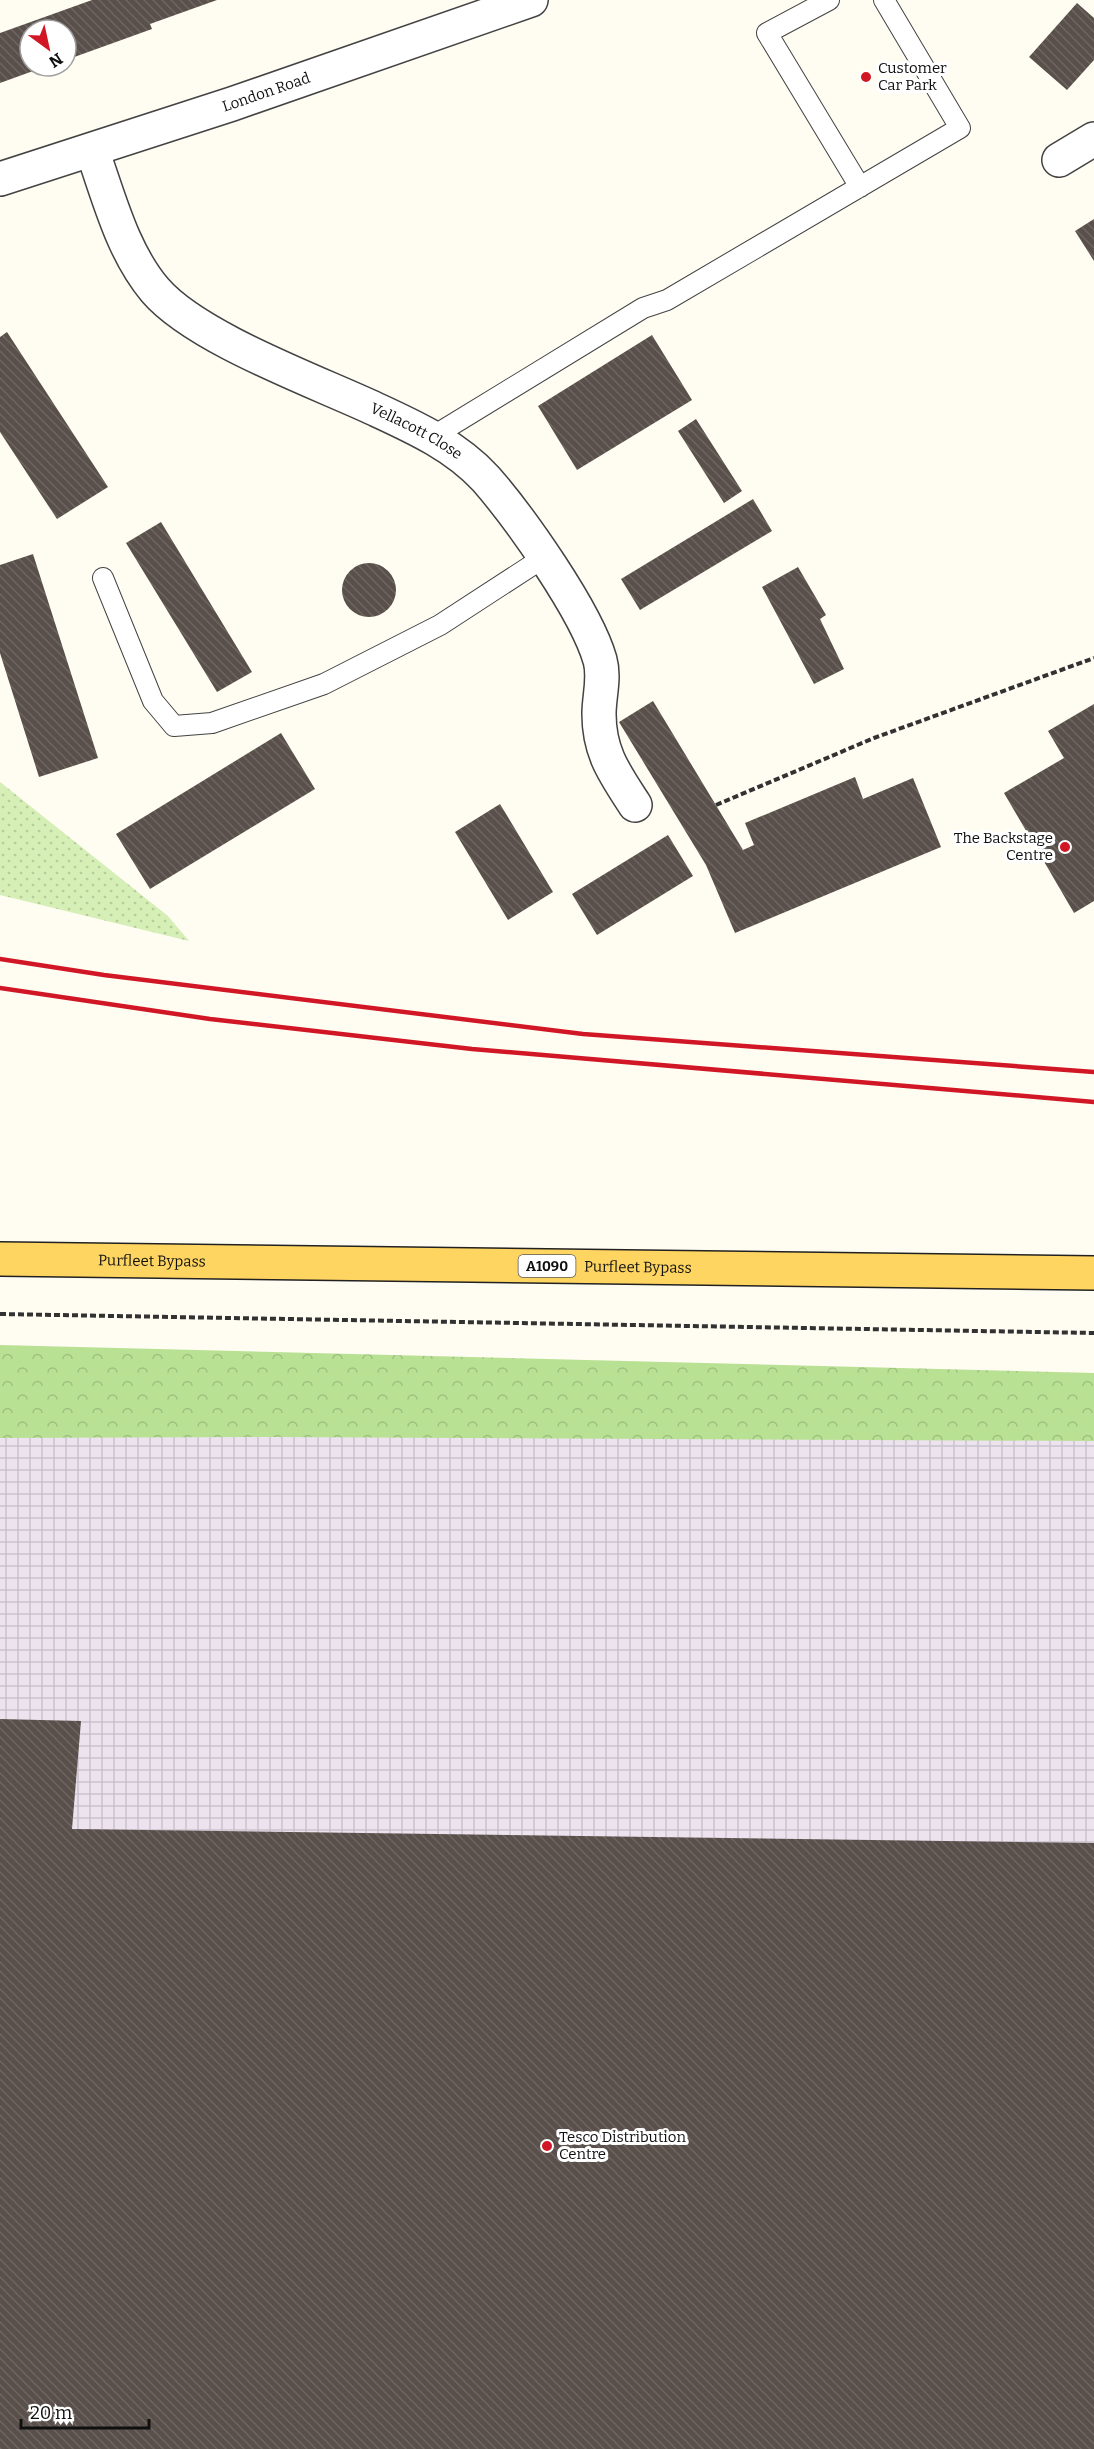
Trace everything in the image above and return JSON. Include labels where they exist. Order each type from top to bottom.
[{"type":"main road","name":"Purfleet Bypass","points":[[0,1259],[1094,1273]]},
{"type":"street","name":"London Road","points":[[0,179],[288,85],[531,0]]},
{"type":"street","points":[[1059,160],[1094,139]]},
{"type":"street","name":"Vellacott Close","points":[[92,150],[123,237],[136,263],[155,290],[179,312],[242,347],[432,438],[467,460],[486,479],[543,558],[580,618],[600,660],[600,727],[604,756],[635,805]]},
{"type":"lane","points":[[829,0],[767,33],[860,187]]},
{"type":"lane","points":[[432,438],[643,308],[668,300],[960,128],[884,0]]},
{"type":"lane","points":[[103,578],[153,701],[174,726],[212,723],[324,684],[440,625],[543,558]]},
{"type":"path","points":[[716,805],[874,738],[1094,658]]},
{"type":"path","points":[[0,1314],[1094,1333]]},
{"type":"shaded area","points":[[0,1399],[1094,1416],[1094,2449],[0,2449]]},
{"type":"green space","points":[[0,782],[168,916],[189,941],[0,895]]},
{"type":"green space","points":[[0,1345],[1094,1373],[1094,1441],[0,1438]]},
{"type":"building","points":[[92,0],[217,0],[150,24],[152,29],[78,56],[78,18],[42,18]]},
{"type":"building","points":[[1077,3],[1094,18],[1094,60],[1067,90],[1029,57]]},
{"type":"building","points":[[18,27],[18,76],[0,83],[0,33]]},
{"type":"building","points":[[1094,219],[1094,261],[1075,231]]},
{"type":"building","points":[[7,332],[108,487],[57,519],[0,432],[0,337]]},
{"type":"building","points":[[652,335],[692,400],[577,470],[538,406]]},
{"type":"building","points":[[696,419],[742,491],[724,503],[678,431]]},
{"type":"building","points":[[753,499],[772,531],[640,610],[621,579]]},
{"type":"building","points":[[161,522],[252,672],[217,692],[126,543]]},
{"type":"building","points":[[33,554],[98,758],[39,777],[0,653],[0,565]]},
{"type":"building","points":[[369,563],[379,565],[388,571],[394,580],[396,590],[394,600],[388,609],[379,615],[369,617],[359,615],[350,609],[344,600],[342,590],[344,580],[350,571],[359,565]]},
{"type":"building","points":[[798,567],[826,615],[820,619],[844,669],[814,684],[762,587]]},
{"type":"building","points":[[653,701],[743,850],[754,845],[745,823],[855,777],[863,799],[913,778],[941,847],[735,933],[706,865],[619,722]]},
{"type":"building","name":"The Backstage Centre","points":[[1094,704],[1094,901],[1074,913],[1004,793],[1064,758],[1048,731]]},
{"type":"building","points":[[281,733],[315,789],[150,889],[116,834]]},
{"type":"building","points":[[500,804],[553,892],[508,920],[455,832]]},
{"type":"building","points":[[668,835],[693,876],[597,935],[572,894]]},
{"type":"building","name":"Tesco Distribution Centre","points":[[0,1719],[81,1721],[72,1829],[1094,1843],[1094,2449],[0,2449]]},
{"type":"railway","points":[[0,959],[104,975],[583,1034],[1094,1072]]},
{"type":"railway","points":[[0,988],[210,1019],[472,1049],[1094,1102]]},
{"type":"place","name":"Customer Car Park","points":[[866,77]]},
{"type":"place","name":"The Backstage Centre","points":[[1065,847]]},
{"type":"place","name":"Tesco Distribution Centre","points":[[547,2146]]}]
